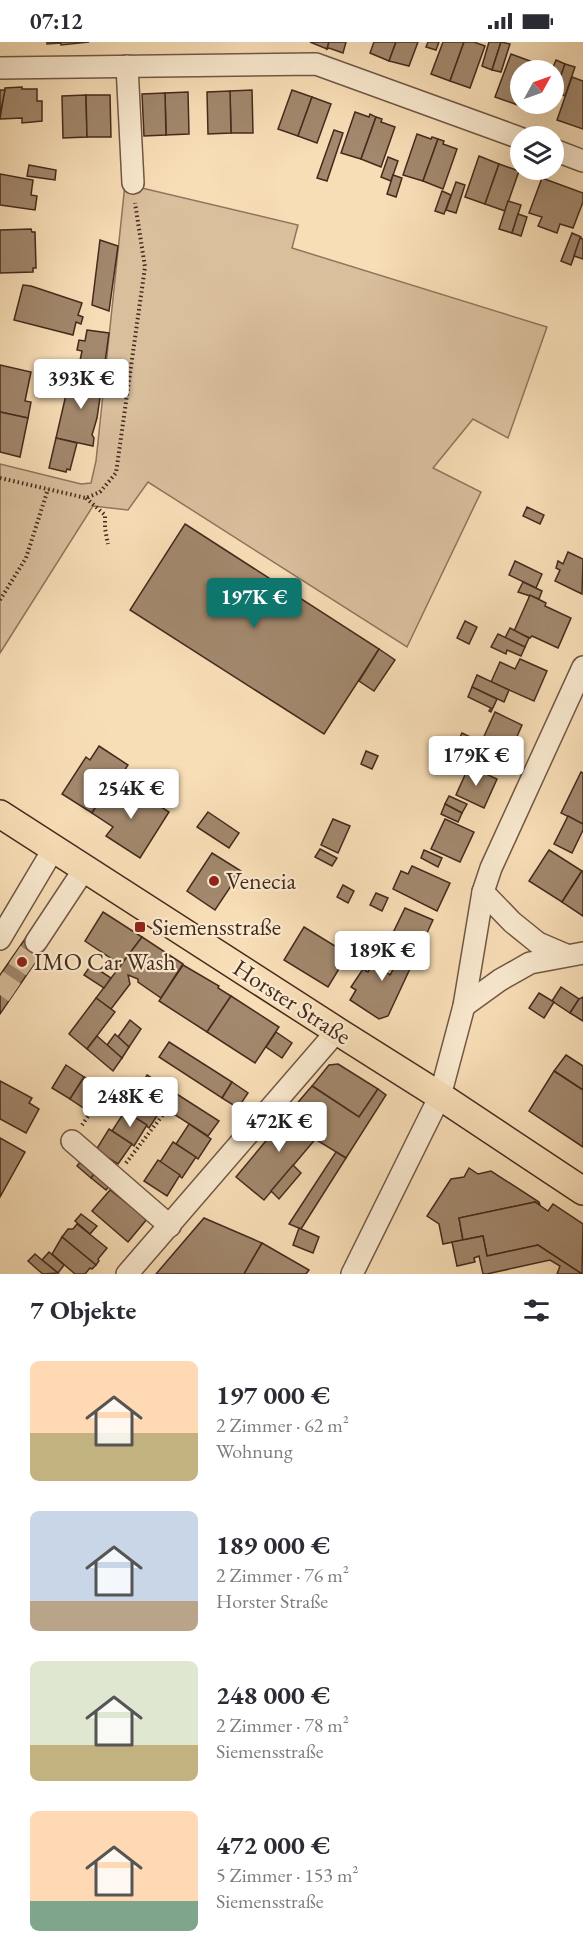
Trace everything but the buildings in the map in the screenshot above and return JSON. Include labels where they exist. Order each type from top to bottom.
[{"type":"main road","name":"Horster Straße","points":[[0,814],[440,1096],[583,1191]]},
{"type":"street","points":[[0,68],[316,64],[510,134]]},
{"type":"street","points":[[126,66],[133,183]]},
{"type":"street","points":[[564,154],[583,161]]},
{"type":"street","points":[[352,1274],[440,1096],[464,1006],[483,892],[491,868],[583,667]]},
{"type":"street","points":[[0,939],[54,848]]},
{"type":"street","points":[[36,942],[85,868]]},
{"type":"street","points":[[483,892],[512,922],[538,943],[574,954]]},
{"type":"street","points":[[464,1006],[500,980],[530,963],[574,954]]},
{"type":"street","points":[[128,1274],[337,1031]]},
{"type":"street","points":[[72,1141],[170,1226]]},
{"type":"path","points":[[86,498],[100,492],[116,473],[145,267],[133,183]]},
{"type":"path","points":[[0,478],[86,498],[105,515],[108,544]]},
{"type":"path","points":[[0,600],[26,558],[48,489]]},
{"type":"path","points":[[72,1141],[112,1081]]},
{"type":"path","points":[[114,1177],[165,1112]]},
{"type":"shaded area","points":[[125,184],[298,225],[292,248],[547,327],[508,438],[473,419],[433,468],[481,492],[407,647],[148,482],[128,510],[93,506],[0,653],[0,464],[81,484],[91,483],[96,461]]},
{"type":"tunnel","points":[[0,995],[36,942]]},
{"type":"place","name":"Venecia","points":[[214,881]]},
{"type":"place","name":"Siemensstraße","points":[[140,927]]},
{"type":"place","name":"IMO Car Wash","points":[[22,962]]}]
